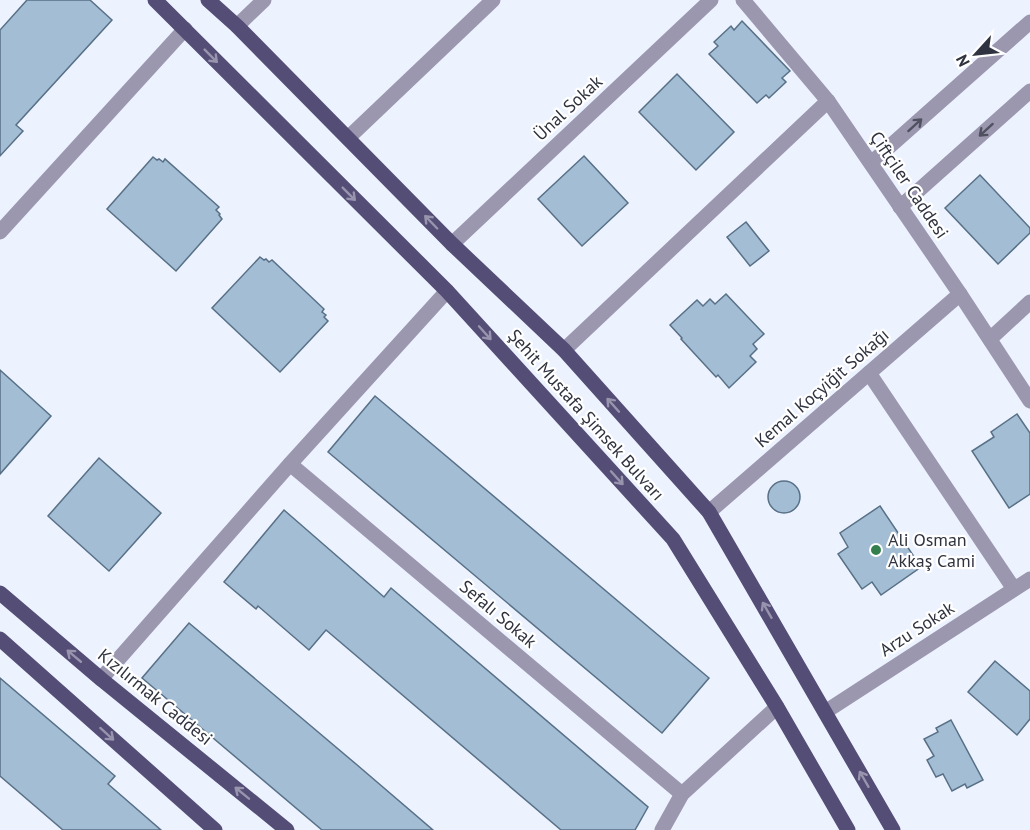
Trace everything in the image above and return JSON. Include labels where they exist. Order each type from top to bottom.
[{"type":"main road","name":"Şehit Mustafa Şimsek Bulvarı","points":[[155,0],[447,291],[672,539],[777,707],[848,830]]},
{"type":"main road","name":"Şehit Mustafa Şimsek Bulvarı","points":[[208,0],[237,26],[452,244],[564,350],[709,512],[893,830]]},
{"type":"main road","name":"Kızılırmak Caddesi","points":[[0,593],[101,679],[287,830]]},
{"type":"main road","points":[[0,639],[215,830]]},
{"type":"street","points":[[237,26],[264,0]]},
{"type":"street","points":[[348,138],[493,0]]},
{"type":"street","name":"Ünal Sokak","points":[[452,244],[711,0]]},
{"type":"street","name":"Çiftçiler Caddesi","points":[[742,0],[828,100],[1030,401]]},
{"type":"street","points":[[871,164],[1030,22]]},
{"type":"street","points":[[0,232],[185,29]]},
{"type":"street","points":[[900,207],[1030,91]]},
{"type":"street","points":[[564,350],[828,100]]},
{"type":"street","points":[[101,679],[290,464],[447,291]]},
{"type":"street","name":"Kemal Koçyiğit Sokağı","points":[[709,512],[960,294]]},
{"type":"street","points":[[990,339],[1030,302]]},
{"type":"street","points":[[869,373],[1014,589]]},
{"type":"street","name":"Sefalı Sokak","points":[[290,464],[682,794]]},
{"type":"street","name":"Arzu Sokak","points":[[825,711],[1030,579]]},
{"type":"street","points":[[662,830],[682,794],[777,707]]},
{"type":"building","points":[[27,0],[90,0],[112,20],[16,125],[23,131],[0,156],[0,30]]},
{"type":"building","points":[[742,21],[790,71],[782,78],[786,82],[769,98],[766,95],[757,103],[709,54],[718,46],[714,42],[731,26],[734,30]]},
{"type":"building","points":[[677,74],[734,132],[696,170],[639,112]]},
{"type":"building","points":[[584,156],[628,203],[582,246],[538,199]]},
{"type":"building","points":[[153,157],[163,162],[165,159],[219,207],[216,210],[222,219],[176,271],[107,209]]},
{"type":"building","points":[[980,175],[1030,228],[1030,233],[998,264],[945,208]]},
{"type":"building","points":[[746,222],[769,251],[750,266],[727,237]]},
{"type":"building","points":[[260,257],[269,262],[272,260],[324,309],[322,312],[328,321],[280,372],[212,308]]},
{"type":"building","points":[[726,294],[764,334],[753,344],[757,349],[750,356],[756,362],[729,388],[718,375],[716,377],[670,325],[697,300],[703,306],[710,299],[715,304]]},
{"type":"building","points":[[0,370],[51,416],[0,474]]},
{"type":"building","points":[[375,396],[709,678],[662,733],[328,452]]},
{"type":"building","points":[[1017,414],[1030,433],[1030,494],[1009,508],[972,451],[994,437],[991,432]]},
{"type":"building","points":[[99,458],[161,513],[109,571],[48,516]]},
{"type":"building","points":[[784,481],[795,486],[800,497],[795,508],[784,513],[773,508],[768,497],[773,486]]},
{"type":"building","name":"Ali Osman Akkaş Cami","points":[[880,506],[921,567],[881,595],[872,582],[862,589],[838,554],[848,547],[840,533]]},
{"type":"building","points":[[284,510],[384,597],[391,588],[648,807],[635,830],[561,830],[326,630],[309,650],[258,606],[256,609],[224,582]]},
{"type":"building","points":[[189,623],[433,830],[322,830],[142,678]]},
{"type":"building","points":[[995,661],[1030,691],[1030,719],[1017,735],[968,692]]},
{"type":"building","points":[[0,678],[115,776],[108,784],[161,830],[63,830],[0,776]]},
{"type":"building","points":[[951,720],[983,780],[967,788],[965,784],[952,791],[943,774],[936,777],[927,760],[934,756],[924,739],[938,732],[936,728]]},
{"type":"place","name":"Ali Osman Akkaş Cami","points":[[876,550]]}]
